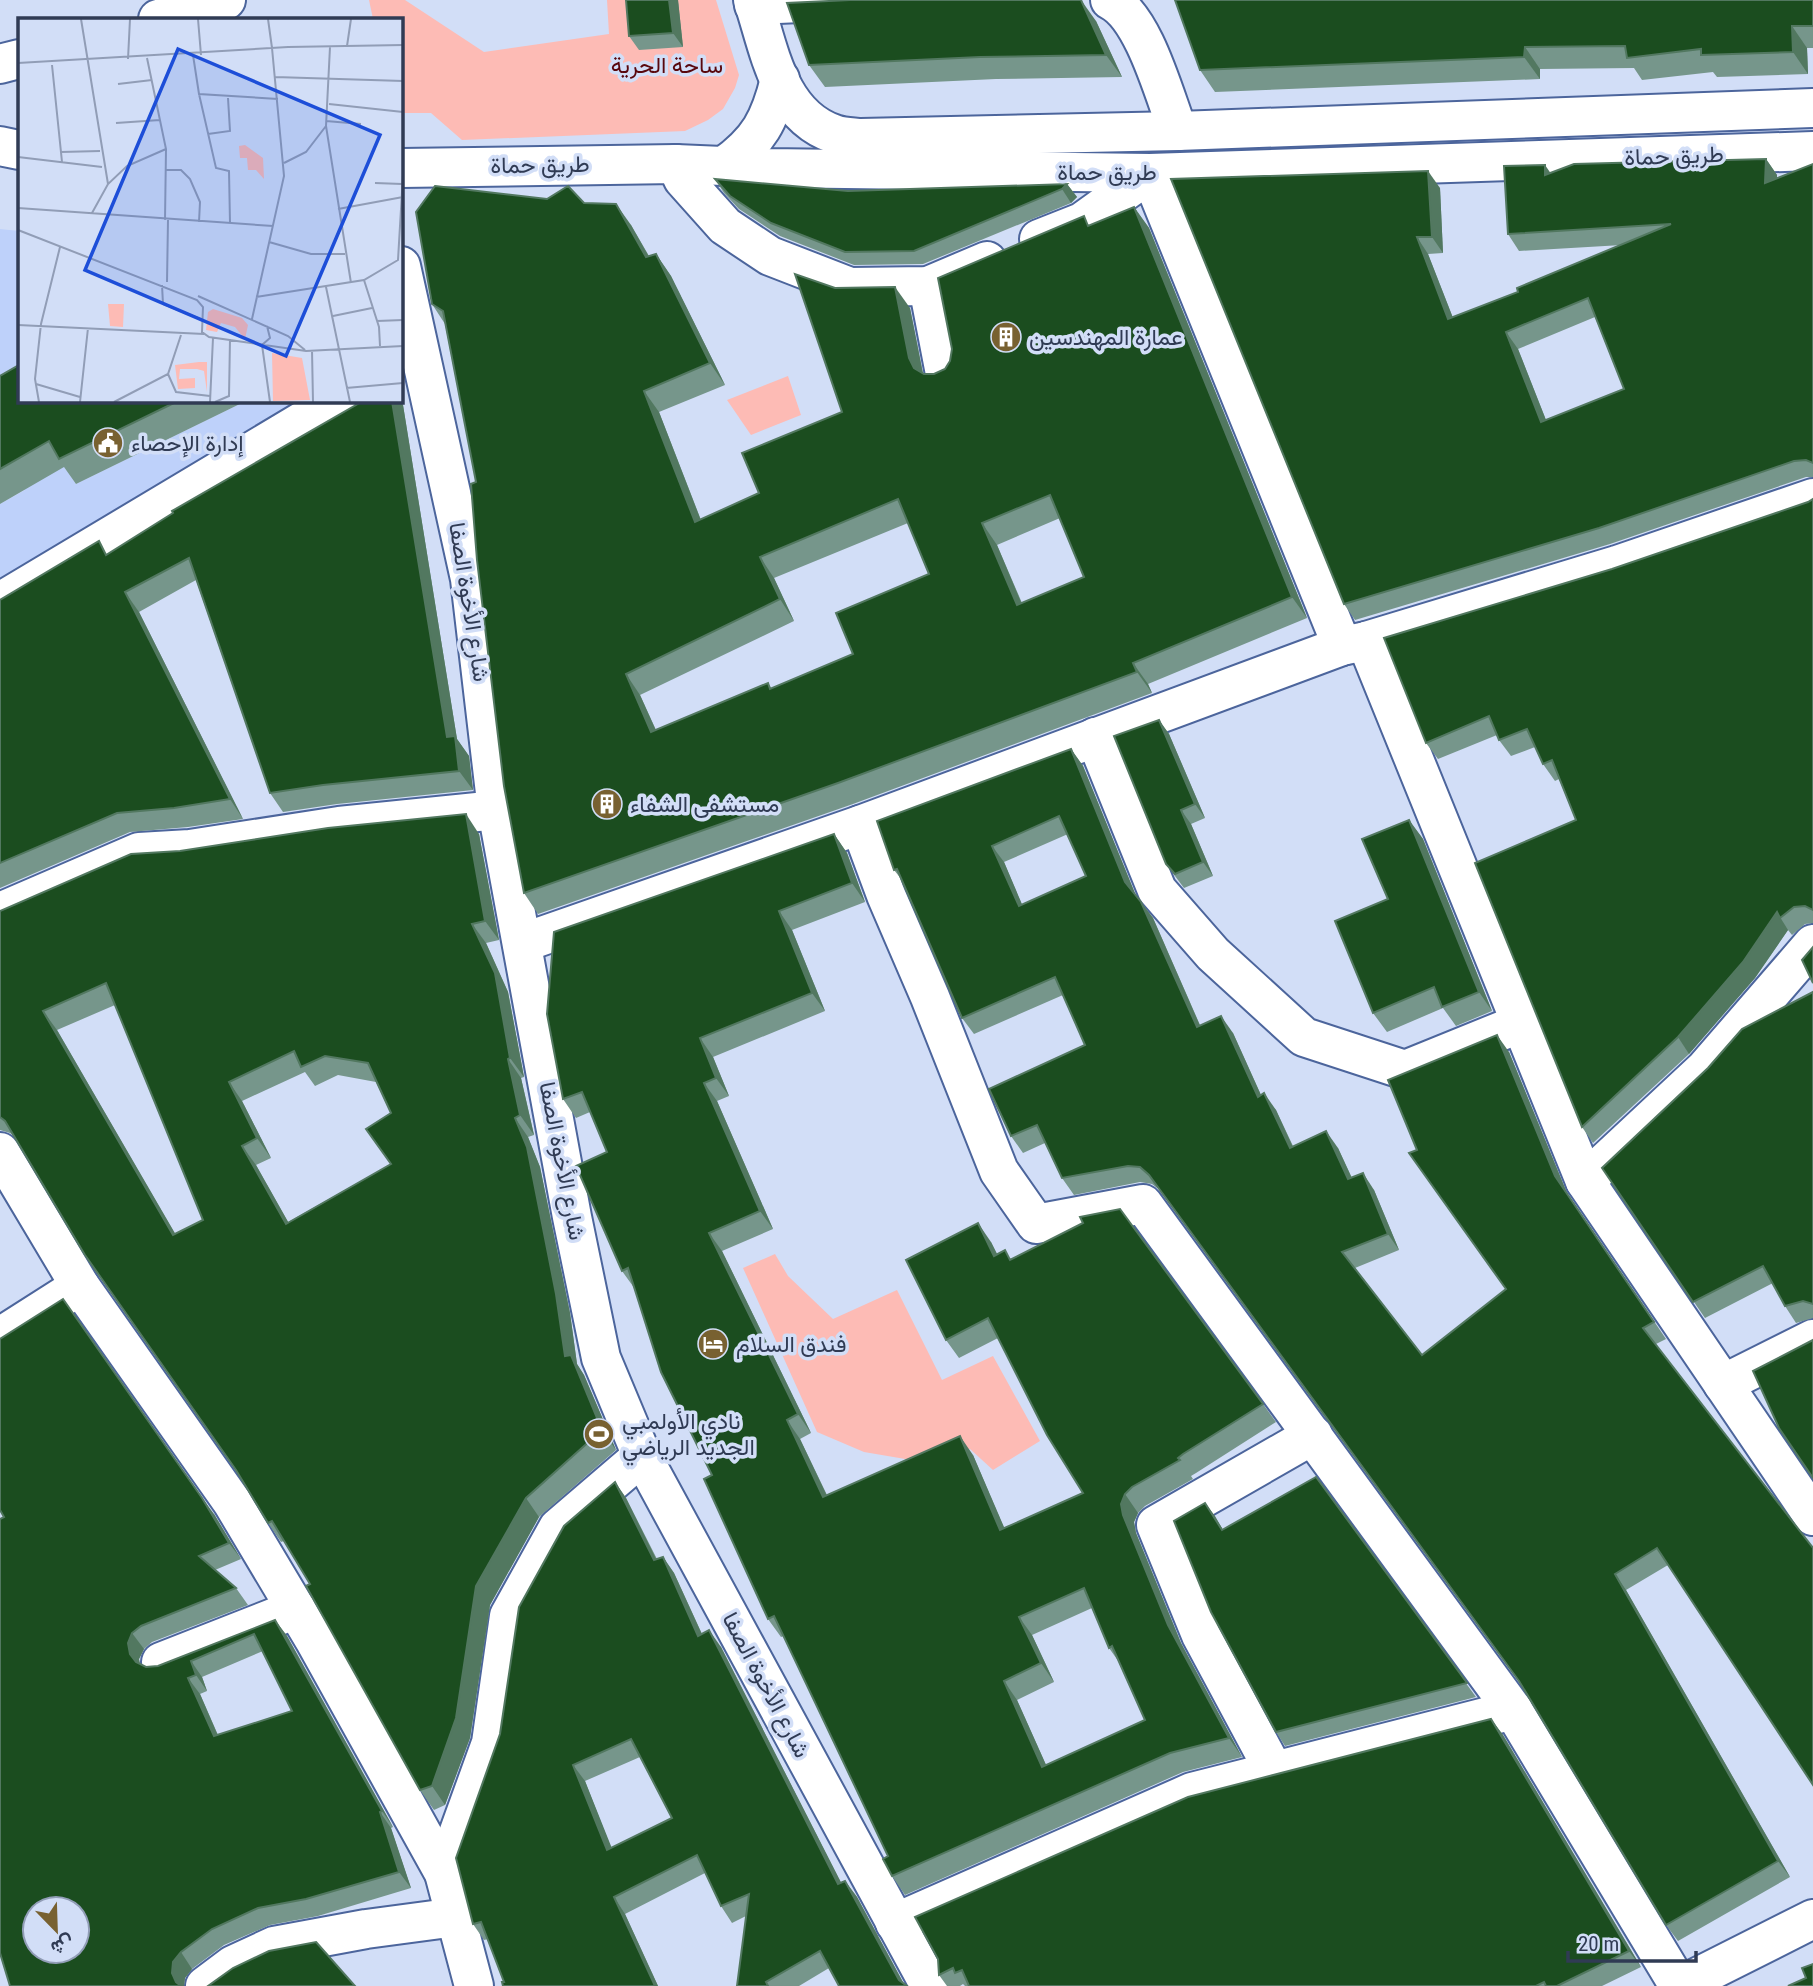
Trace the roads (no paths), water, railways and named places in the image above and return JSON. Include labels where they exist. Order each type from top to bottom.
[{"type":"street","points":[[161,18],[224,0]]},
{"type":"street","points":[[208,18],[224,0]]},
{"type":"street","points":[[754,2],[868,0]]},
{"type":"street","points":[[1110,0],[1121,5],[1140,33],[1178,131]]},
{"type":"street","name":"طريق حماة","points":[[754,2],[791,103],[810,122],[834,134],[860,138],[1178,131],[1813,108]]},
{"type":"street","points":[[0,64],[18,59]]},
{"type":"street","points":[[724,166],[746,150],[763,129],[774,105],[780,79]]},
{"type":"street","points":[[0,146],[18,150]]},
{"type":"street","name":"طريق حماة","points":[[402,168],[676,164],[1150,173],[1813,151]]},
{"type":"street","points":[[676,164],[683,179],[725,226],[771,256],[850,287],[928,286],[1082,222],[1150,173],[1521,1023],[1586,1181],[1813,1516]]},
{"type":"street","name":"شارع الأخوة الصفا","points":[[402,276],[410,357],[470,579],[497,810],[572,1217],[601,1358],[642,1456],[930,1986]]},
{"type":"street","points":[[928,286],[944,373]]},
{"type":"street","points":[[0,602],[334,402]]},
{"type":"street","points":[[522,943],[860,825],[1354,643],[1617,565],[1813,498]]},
{"type":"street","points":[[1095,737],[1157,890],[1213,954],[1304,1037],[1405,1070],[1521,1023]]},
{"type":"street","points":[[0,912],[139,852],[190,849],[339,826],[497,810]]},
{"type":"street","points":[[860,825],[999,1171],[1036,1224],[1143,1204],[1513,1710],[1680,1986],[1813,1919]]},
{"type":"street","points":[[1586,1181],[1705,1069],[1813,944]]},
{"type":"street","points":[[0,1152],[80,1286],[232,1502],[296,1609],[444,1873],[474,1986]]},
{"type":"street","points":[[0,1337],[80,1286]]},
{"type":"street","points":[[1723,1384],[1813,1339]]},
{"type":"street","points":[[1274,1771],[1201,1635],[1156,1525],[1313,1435]]},
{"type":"street","points":[[444,1873],[491,1743],[509,1616],[558,1528],[642,1456]]},
{"type":"street","points":[[161,1662],[296,1609]]},
{"type":"street","points":[[895,1923],[1192,1792],[1513,1710]]},
{"type":"street","points":[[205,1986],[233,1965],[274,1946],[366,1929],[456,1917]]},
{"type":"place","name":"عمارة المهندسين","points":[[1006,337]]},
{"type":"place","name":"إدارة الإحصاء","points":[[108,443]]},
{"type":"place","name":"مستشفى الشفاء","points":[[607,804]]},
{"type":"place","name":"فندق السلام","points":[[713,1344]]},
{"type":"place","name":"نادي الأولمبي الجديد الرياضي","points":[[599,1434]]},
{"type":"park label","name":"ساحة الحرية","points":[[667,65]]}]
